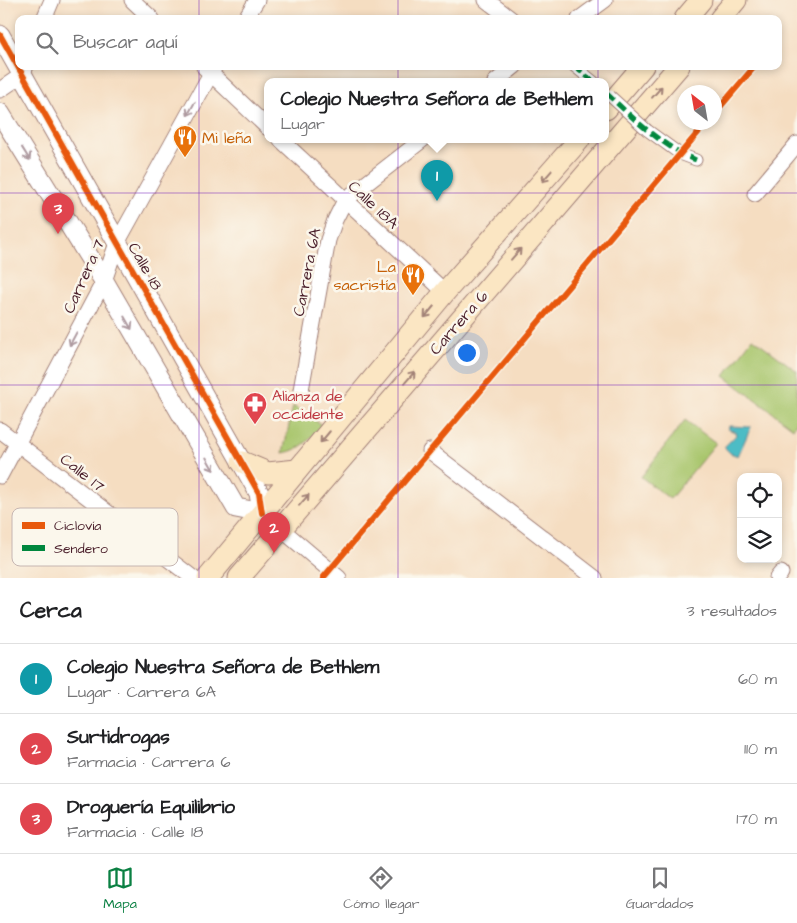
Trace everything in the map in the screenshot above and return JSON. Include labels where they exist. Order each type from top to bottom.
[{"type":"main road","points":[[688,15],[701,0]]},
{"type":"main road","points":[[723,15],[736,0]]},
{"type":"main road","points":[[609,97],[639,70]]},
{"type":"main road","name":"Carrera 6","points":[[239,578],[676,70]]},
{"type":"main road","name":"Carrera 6","points":[[208,578],[445,292],[576,143]]},
{"type":"main road","points":[[242,462],[268,473],[297,470]]},
{"type":"street","points":[[46,15],[52,0]]},
{"type":"street","points":[[132,0],[148,15]]},
{"type":"street","points":[[248,15],[257,0]]},
{"type":"street","points":[[486,0],[506,15]]},
{"type":"street","points":[[584,15],[605,0]]},
{"type":"street","name":"Calle 18","points":[[0,35],[15,58]]},
{"type":"street","name":"Carrera 7","points":[[0,476],[104,281],[117,243],[208,70]]},
{"type":"street","points":[[210,70],[264,124]]},
{"type":"street","points":[[500,78],[510,70]]},
{"type":"street","points":[[579,70],[589,78]]},
{"type":"street","points":[[0,90],[24,71]]},
{"type":"street","name":"Calle 18","points":[[24,71],[117,243],[259,493],[262,513]]},
{"type":"street","points":[[609,101],[680,154],[696,160]]},
{"type":"street","points":[[1,121],[104,281],[236,508],[262,513],[339,578]]},
{"type":"street","name":"Calle 18A","points":[[283,143],[445,292]]},
{"type":"street","name":"Carrera 6A","points":[[301,390],[328,240],[334,220],[345,200],[418,143]]},
{"type":"street","points":[[755,194],[797,144]]},
{"type":"street","name":"Calle 17","points":[[0,430],[102,508]]},
{"type":"street","points":[[430,451],[595,578]]},
{"type":"street","name":"Calle 17","points":[[177,566],[193,578]]},
{"type":"green space","points":[[753,338],[797,371],[797,422],[793,428],[724,376]]},
{"type":"green space","points":[[293,406],[322,425],[301,447],[283,453]]},
{"type":"green space","points":[[685,420],[716,443],[670,499],[641,477]]},
{"type":"water","points":[[729,426],[751,427],[738,456],[730,453],[724,447],[736,435],[735,432],[728,429]]},
{"type":"marked path","points":[[579,70],[589,78]]},
{"type":"marked path","points":[[609,96],[659,139],[696,160]]},
{"type":"cycle path","points":[[0,35],[15,62]]},
{"type":"cycle path","points":[[20,70],[259,493],[262,513]]},
{"type":"cycle path","points":[[722,105],[752,70]]},
{"type":"cycle path","points":[[323,578],[700,130]]},
{"type":"place","name":"Mi leña","points":[[185,158]]},
{"type":"place","name":"Colegio Nuestra Señora de Bethlem","points":[[437,201]]},
{"type":"place","name":"Droguería Equilibrio","points":[[58,234]]},
{"type":"place","name":"La sacristía","points":[[413,296]]},
{"type":"place","name":"Alianza de occidente","points":[[255,425]]},
{"type":"place","name":"Surtidrogas","points":[[274,553]]}]
